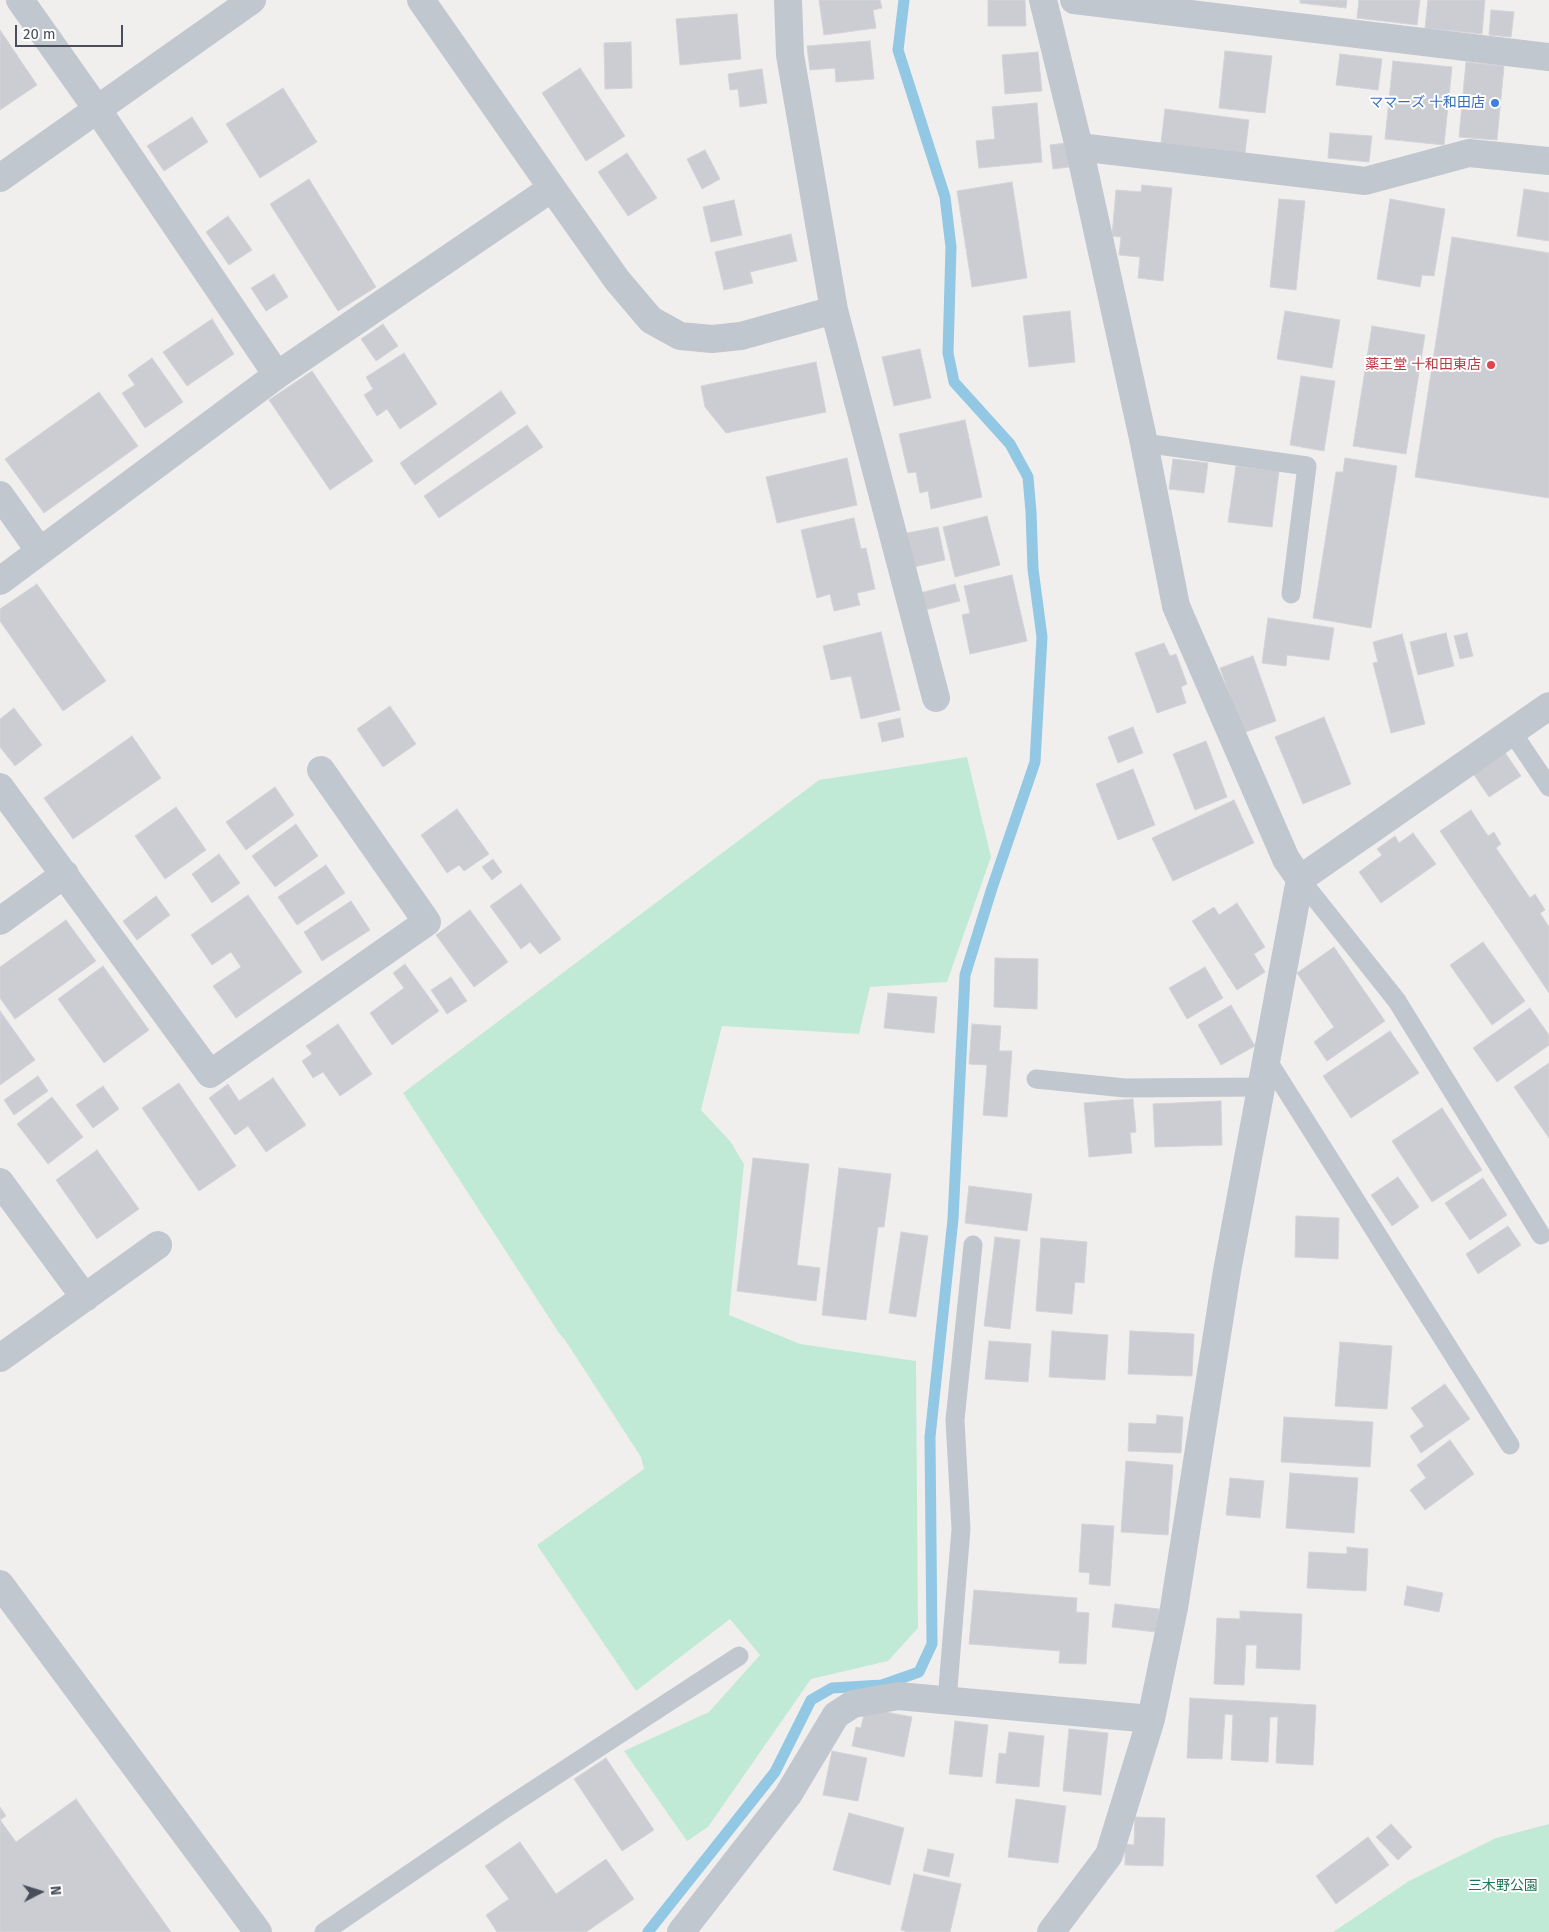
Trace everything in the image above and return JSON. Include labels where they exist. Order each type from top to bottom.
[{"type":"street","points":[[20,0],[97,109],[277,375]]},
{"type":"street","points":[[0,178],[252,0]]},
{"type":"street","points":[[422,0],[617,280],[651,320],[680,336],[712,339],[741,336],[834,310]]},
{"type":"street","points":[[788,0],[790,55],[834,310],[936,698]]},
{"type":"street","points":[[1043,0],[1079,147],[1144,443],[1176,606],[1286,859],[1300,879]]},
{"type":"street","points":[[1074,0],[1549,57]]},
{"type":"street","points":[[1079,147],[1365,182],[1469,153],[1549,161]]},
{"type":"street","points":[[0,581],[39,550],[277,375],[552,188]]},
{"type":"street","points":[[0,495],[39,550]]},
{"type":"street","points":[[1051,1932],[1109,1855],[1151,1719],[1174,1608],[1227,1271],[1300,879],[1549,706]]},
{"type":"street","points":[[0,787],[210,1074],[427,922],[321,770]]},
{"type":"street","points":[[0,921],[65,874]]},
{"type":"street","points":[[0,1182],[85,1298]]},
{"type":"street","points":[[0,1358],[158,1245]]},
{"type":"street","points":[[0,1584],[258,1932]]},
{"type":"street","points":[[681,1932],[788,1795],[836,1715],[854,1704],[898,1696],[1151,1719]]},
{"type":"lane","points":[[1144,443],[1307,466],[1291,594]]},
{"type":"lane","points":[[1512,732],[1549,787]]},
{"type":"lane","points":[[1300,879],[1397,1001],[1541,1235]]},
{"type":"lane","points":[[1266,1058],[1510,1445]]},
{"type":"lane","points":[[1036,1079],[1125,1088],[1261,1087]]},
{"type":"lane","points":[[948,1700],[960,1529],[955,1420],[973,1245]]},
{"type":"lane","points":[[324,1932],[502,1810],[739,1656]]},
{"type":"green space","points":[[967,757],[991,857],[947,982],[870,987],[859,1034],[722,1026],[701,1110],[730,1141],[744,1164],[729,1315],[800,1344],[916,1361],[918,1628],[888,1661],[811,1679],[708,1827],[687,1841],[624,1751],[709,1712],[760,1655],[730,1619],[636,1691],[537,1545],[644,1469],[641,1457],[403,1093],[819,780]]},
{"type":"green space","name":"三木野公園","points":[[1549,1824],[1549,1932],[1333,1932],[1409,1881],[1496,1838]]},
{"type":"building","points":[[819,0],[880,0],[882,8],[873,10],[876,28],[824,35]]},
{"type":"building","points":[[988,0],[1025,0],[1026,26],[988,26]]},
{"type":"building","points":[[1300,0],[1347,0],[1346,8],[1300,3]]},
{"type":"building","points":[[1359,0],[1420,0],[1417,25],[1357,18]]},
{"type":"building","points":[[1428,0],[1485,0],[1482,34],[1425,28]]},
{"type":"building","points":[[1491,10],[1514,12],[1511,37],[1489,35]]},
{"type":"building","points":[[737,14],[741,59],[680,65],[676,19]]},
{"type":"building","points":[[0,30],[37,85],[0,110]]},
{"type":"building","points":[[870,41],[874,79],[836,82],[835,68],[810,70],[807,46]]},
{"type":"building","points":[[631,42],[632,88],[605,89],[604,43]]},
{"type":"building","points":[[1225,51],[1272,56],[1265,113],[1219,108]]},
{"type":"building","points":[[1038,52],[1042,91],[1005,94],[1002,55]]},
{"type":"building","points":[[1340,54],[1382,59],[1378,90],[1336,85]]},
{"type":"building","points":[[1393,61],[1452,67],[1444,145],[1385,139]]},
{"type":"building","points":[[1466,62],[1504,66],[1497,140],[1459,137]]},
{"type":"building","points":[[580,68],[625,136],[586,161],[542,93]]},
{"type":"building","points":[[762,69],[767,103],[740,107],[738,89],[730,90],[728,74]]},
{"type":"building","points":[[283,88],[317,142],[260,178],[226,124]]},
{"type":"building","points":[[1037,103],[1042,162],[979,168],[976,141],[995,139],[992,107]]},
{"type":"building","points":[[1165,109],[1249,120],[1245,153],[1161,143]]},
{"type":"building","points":[[192,117],[208,142],[164,171],[147,146]]},
{"type":"building","points":[[1330,133],[1372,136],[1369,162],[1328,158]]},
{"type":"building","points":[[1066,143],[1069,167],[1053,169],[1050,145]]},
{"type":"building","points":[[705,150],[720,179],[702,189],[687,159]]},
{"type":"building","points":[[627,153],[657,198],[628,216],[598,172]]},
{"type":"building","points":[[309,179],[376,287],[338,311],[270,204]]},
{"type":"building","points":[[1012,182],[1027,278],[972,287],[957,191]]},
{"type":"building","points":[[1142,185],[1172,188],[1163,281],[1138,278],[1140,257],[1119,255],[1121,237],[1112,236],[1116,190],[1141,192]]},
{"type":"building","points":[[1524,189],[1549,193],[1549,241],[1517,236]]},
{"type":"building","points":[[1279,199],[1305,201],[1296,290],[1270,287]]},
{"type":"building","points":[[1390,199],[1445,209],[1434,276],[1422,275],[1420,287],[1377,279]]},
{"type":"building","points":[[734,200],[742,235],[711,242],[703,207]]},
{"type":"building","points":[[228,216],[252,250],[229,265],[206,232]]},
{"type":"building","points":[[791,234],[797,261],[750,272],[753,283],[724,290],[715,252]]},
{"type":"building","name":"薬王堂 十和田東店","points":[[1452,237],[1549,253],[1549,498],[1415,477]]},
{"type":"building","points":[[274,274],[288,297],[266,311],[251,288]]},
{"type":"building","points":[[1070,311],[1075,362],[1029,367],[1023,316]]},
{"type":"building","points":[[1285,311],[1340,320],[1332,368],[1277,359]]},
{"type":"building","points":[[212,319],[234,354],[187,386],[163,352]]},
{"type":"building","points":[[383,324],[398,346],[376,361],[361,339]]},
{"type":"building","points":[[1372,326],[1425,335],[1406,454],[1353,446]]},
{"type":"building","points":[[920,349],[931,398],[894,406],[882,357]]},
{"type":"building","points":[[404,353],[437,404],[400,429],[387,409],[377,416],[364,395],[373,389],[366,377]]},
{"type":"building","points":[[152,358],[183,402],[145,428],[122,393],[135,385],[128,375]]},
{"type":"building","points":[[816,362],[826,412],[726,433],[705,407],[701,386]]},
{"type":"building","points":[[312,371],[373,461],[330,490],[269,400]]},
{"type":"building","points":[[1301,376],[1335,381],[1324,451],[1290,445]]},
{"type":"building","points":[[501,391],[516,413],[415,485],[400,463]]},
{"type":"building","points":[[99,392],[138,446],[44,513],[5,459]]},
{"type":"building","points":[[965,420],[982,497],[931,509],[928,491],[920,493],[916,472],[908,473],[899,434]]},
{"type":"building","points":[[527,425],[543,447],[439,518],[424,496]]},
{"type":"building","points":[[847,458],[857,505],[777,523],[766,477]]},
{"type":"building","points":[[1345,458],[1397,466],[1371,628],[1313,618],[1336,472],[1343,472]]},
{"type":"building","points":[[1173,459],[1208,463],[1204,493],[1169,489]]},
{"type":"building","points":[[1236,466],[1279,471],[1272,527],[1228,522]]},
{"type":"building","points":[[987,516],[1000,565],[955,577],[943,527]]},
{"type":"building","points":[[854,518],[861,549],[866,548],[875,589],[857,593],[860,605],[834,611],[830,594],[817,598],[801,530]]},
{"type":"building","points":[[938,527],[945,560],[914,567],[907,533]]},
{"type":"building","points":[[1012,575],[1027,641],[970,654],[962,615],[970,613],[964,586]]},
{"type":"building","points":[[37,584],[106,681],[63,711],[0,621],[0,609]]},
{"type":"building","points":[[955,584],[960,601],[925,610],[920,593]]},
{"type":"building","points":[[1268,618],[1334,628],[1329,660],[1287,655],[1286,666],[1262,663]]},
{"type":"building","points":[[881,632],[900,710],[861,719],[851,676],[831,680],[823,646]]},
{"type":"building","points":[[1446,633],[1454,666],[1418,675],[1410,642]]},
{"type":"building","points":[[1467,633],[1473,656],[1460,659],[1454,636]]},
{"type":"building","points":[[1402,634],[1425,724],[1391,733],[1373,663],[1378,662],[1373,642]]},
{"type":"building","points":[[1164,643],[1170,656],[1176,654],[1187,684],[1181,687],[1186,703],[1157,713],[1135,653]]},
{"type":"building","points":[[1253,656],[1276,721],[1243,733],[1220,668]]},
{"type":"building","points":[[390,706],[416,744],[383,767],[357,729]]},
{"type":"building","points":[[14,708],[42,745],[15,766],[0,747],[0,719]]},
{"type":"building","points":[[1324,717],[1351,784],[1303,804],[1275,737]]},
{"type":"building","points":[[900,718],[904,737],[882,742],[878,723]]},
{"type":"building","points":[[1133,727],[1143,753],[1118,763],[1108,737]]},
{"type":"building","points":[[132,736],[161,778],[73,839],[44,798]]},
{"type":"building","points":[[1206,741],[1227,797],[1195,810],[1173,754]]},
{"type":"building","points":[[1504,751],[1521,776],[1489,797],[1472,772]]},
{"type":"building","points":[[1133,769],[1155,825],[1118,840],[1096,784]]},
{"type":"building","points":[[275,787],[294,815],[246,850],[226,822]]},
{"type":"building","points":[[1234,800],[1254,843],[1173,881],[1152,838]]},
{"type":"building","points":[[176,807],[206,850],[165,879],[135,836]]},
{"type":"building","points":[[457,809],[489,854],[464,871],[459,865],[447,873],[421,835]]},
{"type":"building","points":[[1471,810],[1488,836],[1494,832],[1501,844],[1496,848],[1530,898],[1535,894],[1545,910],[1540,913],[1549,927],[1549,993],[1440,831]]},
{"type":"building","points":[[296,824],[318,856],[275,887],[252,856]]},
{"type":"building","points":[[1413,833],[1436,864],[1381,903],[1359,872],[1382,855],[1377,849],[1395,836],[1399,843]]},
{"type":"building","points":[[219,854],[240,883],[212,903],[192,874]]},
{"type":"building","points":[[493,859],[502,872],[492,880],[482,867]]},
{"type":"building","points":[[326,865],[345,893],[297,925],[278,897]]},
{"type":"building","points":[[521,884],[561,939],[540,954],[530,942],[521,949],[490,906]]},
{"type":"building","points":[[248,895],[302,972],[236,1018],[213,986],[241,967],[231,952],[212,965],[191,935]]},
{"type":"building","points":[[156,896],[170,915],[137,940],[123,921]]},
{"type":"building","points":[[351,901],[370,930],[322,961],[304,932]]},
{"type":"building","points":[[1237,903],[1265,947],[1254,954],[1265,972],[1237,990],[1192,921],[1214,907],[1219,915]]},
{"type":"building","points":[[470,910],[508,962],[474,987],[436,935]]},
{"type":"building","points":[[66,920],[96,961],[15,1019],[0,998],[0,967]]},
{"type":"building","points":[[1483,942],[1525,1001],[1492,1025],[1450,965]]},
{"type":"building","points":[[1334,947],[1385,1021],[1327,1061],[1314,1042],[1334,1027],[1297,973]]},
{"type":"building","points":[[995,958],[1038,959],[1037,1009],[994,1007]]},
{"type":"building","points":[[405,964],[439,1011],[392,1045],[370,1013],[404,988],[393,973]]},
{"type":"building","points":[[103,966],[149,1030],[104,1063],[58,999]]},
{"type":"building","points":[[1205,967],[1223,998],[1187,1019],[1169,988]]},
{"type":"building","points":[[451,977],[467,1001],[447,1014],[431,990]]},
{"type":"building","points":[[888,993],[937,997],[934,1033],[884,1028]]},
{"type":"building","points":[[1231,1005],[1255,1046],[1221,1065],[1198,1025]]},
{"type":"building","points":[[1530,1008],[1549,1035],[1549,1045],[1497,1082],[1473,1048]]},
{"type":"building","points":[[0,1011],[35,1060],[0,1085]]},
{"type":"building","points":[[338,1024],[372,1074],[340,1096],[323,1072],[313,1078],[302,1061],[312,1054],[306,1046]]},
{"type":"building","points":[[972,1024],[1001,1026],[999,1051],[1012,1051],[1007,1117],[983,1115],[987,1065],[969,1064]]},
{"type":"building","points":[[1390,1031],[1419,1073],[1351,1118],[1323,1076]]},
{"type":"building","points":[[1549,1063],[1549,1138],[1514,1087]]},
{"type":"building","points":[[38,1076],[48,1091],[14,1115],[4,1100]]},
{"type":"building","points":[[273,1078],[306,1125],[266,1152],[248,1126],[235,1135],[209,1098],[228,1084],[239,1101]]},
{"type":"building","points":[[179,1083],[236,1166],[199,1191],[142,1108]]},
{"type":"building","points":[[103,1086],[119,1109],[93,1128],[76,1105]]},
{"type":"building","points":[[52,1097],[83,1137],[48,1164],[17,1124]]},
{"type":"building","points":[[1133,1099],[1136,1132],[1130,1133],[1132,1153],[1089,1157],[1084,1103]]},
{"type":"building","points":[[1221,1101],[1222,1145],[1155,1147],[1153,1104]]},
{"type":"building","points":[[1442,1108],[1482,1170],[1432,1202],[1392,1141]]},
{"type":"building","points":[[97,1150],[139,1209],[97,1239],[56,1180]]},
{"type":"building","points":[[753,1158],[809,1164],[797,1265],[820,1268],[816,1301],[737,1291]]},
{"type":"building","points":[[839,1168],[891,1174],[884,1227],[878,1227],[866,1320],[822,1315]]},
{"type":"building","points":[[1398,1177],[1419,1207],[1392,1226],[1371,1195]]},
{"type":"building","points":[[1483,1178],[1507,1215],[1470,1240],[1445,1203]]},
{"type":"building","points":[[969,1186],[1032,1194],[1027,1231],[965,1223]]},
{"type":"building","points":[[1296,1216],[1339,1218],[1338,1259],[1295,1257]]},
{"type":"building","points":[[1508,1226],[1521,1245],[1478,1274],[1466,1254]]},
{"type":"building","points":[[901,1232],[928,1236],[916,1317],[889,1313]]},
{"type":"building","points":[[995,1237],[1020,1240],[1010,1329],[984,1326]]},
{"type":"building","points":[[1041,1238],[1087,1242],[1084,1283],[1075,1282],[1072,1314],[1036,1311]]},
{"type":"building","points":[[1052,1331],[1108,1335],[1105,1380],[1049,1377]]},
{"type":"building","points":[[1130,1331],[1194,1334],[1192,1376],[1128,1374]]},
{"type":"building","points":[[989,1341],[1031,1344],[1028,1382],[985,1379]]},
{"type":"building","points":[[1340,1342],[1392,1346],[1387,1409],[1335,1406]]},
{"type":"building","points":[[1445,1384],[1470,1419],[1421,1453],[1410,1436],[1424,1426],[1411,1408]]},
{"type":"building","points":[[1157,1415],[1183,1417],[1181,1453],[1128,1451],[1129,1423],[1156,1424]]},
{"type":"building","points":[[1284,1417],[1373,1422],[1370,1467],[1281,1462]]},
{"type":"building","points":[[1450,1440],[1474,1474],[1425,1510],[1410,1490],[1426,1478],[1417,1465]]},
{"type":"building","points":[[1126,1461],[1173,1465],[1168,1535],[1121,1532]]},
{"type":"building","points":[[1290,1473],[1358,1478],[1354,1533],[1286,1528]]},
{"type":"building","points":[[1230,1478],[1264,1481],[1260,1518],[1226,1515]]},
{"type":"building","points":[[1082,1524],[1114,1526],[1110,1586],[1089,1584],[1090,1573],[1079,1572]]},
{"type":"building","points":[[1347,1547],[1368,1549],[1366,1591],[1307,1588],[1309,1552],[1347,1554]]},
{"type":"building","points":[[1407,1586],[1443,1593],[1439,1612],[1404,1605]]},
{"type":"building","points":[[974,1590],[1077,1598],[1076,1612],[1089,1613],[1086,1664],[1059,1663],[1060,1651],[969,1644]]},
{"type":"building","points":[[1115,1604],[1159,1609],[1156,1632],[1112,1627]]},
{"type":"building","points":[[1240,1611],[1302,1614],[1300,1670],[1256,1668],[1257,1645],[1246,1645],[1244,1685],[1214,1684],[1217,1618],[1240,1619]]},
{"type":"building","points":[[1190,1698],[1316,1705],[1313,1765],[1276,1763],[1278,1717],[1270,1717],[1268,1762],[1231,1760],[1233,1715],[1225,1714],[1222,1759],[1187,1758]]},
{"type":"building","points":[[865,1708],[912,1717],[904,1757],[852,1746],[856,1727],[861,1728]]},
{"type":"building","points":[[955,1721],[988,1725],[982,1777],[949,1774]]},
{"type":"building","points":[[1069,1729],[1108,1733],[1101,1795],[1063,1791]]},
{"type":"building","points":[[1009,1732],[1044,1736],[1039,1787],[996,1783],[999,1753],[1006,1754]]},
{"type":"building","points":[[832,1751],[867,1758],[858,1801],[823,1795]]},
{"type":"building","points":[[606,1758],[654,1830],[622,1851],[574,1779]]},
{"type":"building","points":[[76,1799],[171,1932],[0,1932],[0,1820],[16,1842]]},
{"type":"building","points":[[1016,1799],[1066,1806],[1058,1863],[1008,1857]]},
{"type":"building","points":[[0,1807],[6,1816],[0,1820]]},
{"type":"building","points":[[849,1813],[904,1828],[890,1885],[833,1870]]},
{"type":"building","points":[[1135,1817],[1165,1818],[1163,1866],[1125,1865],[1125,1844],[1134,1845]]},
{"type":"building","points":[[1391,1824],[1412,1847],[1398,1860],[1376,1837]]},
{"type":"building","points":[[1368,1837],[1389,1865],[1336,1904],[1316,1876]]},
{"type":"building","points":[[520,1842],[556,1894],[606,1859],[634,1899],[586,1932],[497,1932],[486,1915],[509,1899],[485,1866]]},
{"type":"building","points":[[928,1849],[954,1854],[949,1877],[923,1871]]},
{"type":"building","points":[[914,1874],[961,1884],[950,1932],[908,1932],[901,1930]]},
{"type":"waterway","points":[[648,1932],[775,1772],[811,1700],[832,1688],[882,1685],[919,1672],[932,1644],[930,1437],[953,1219],[965,975],[992,888],[1035,762],[1042,637],[1033,569],[1028,477],[1010,444],[954,382],[948,353],[951,247],[945,197],[898,50],[904,0]]},
{"type":"place","name":"ママーズ 十和田店","points":[[1495,103]]},
{"type":"place","name":"薬王堂 十和田東店","points":[[1491,365]]}]
